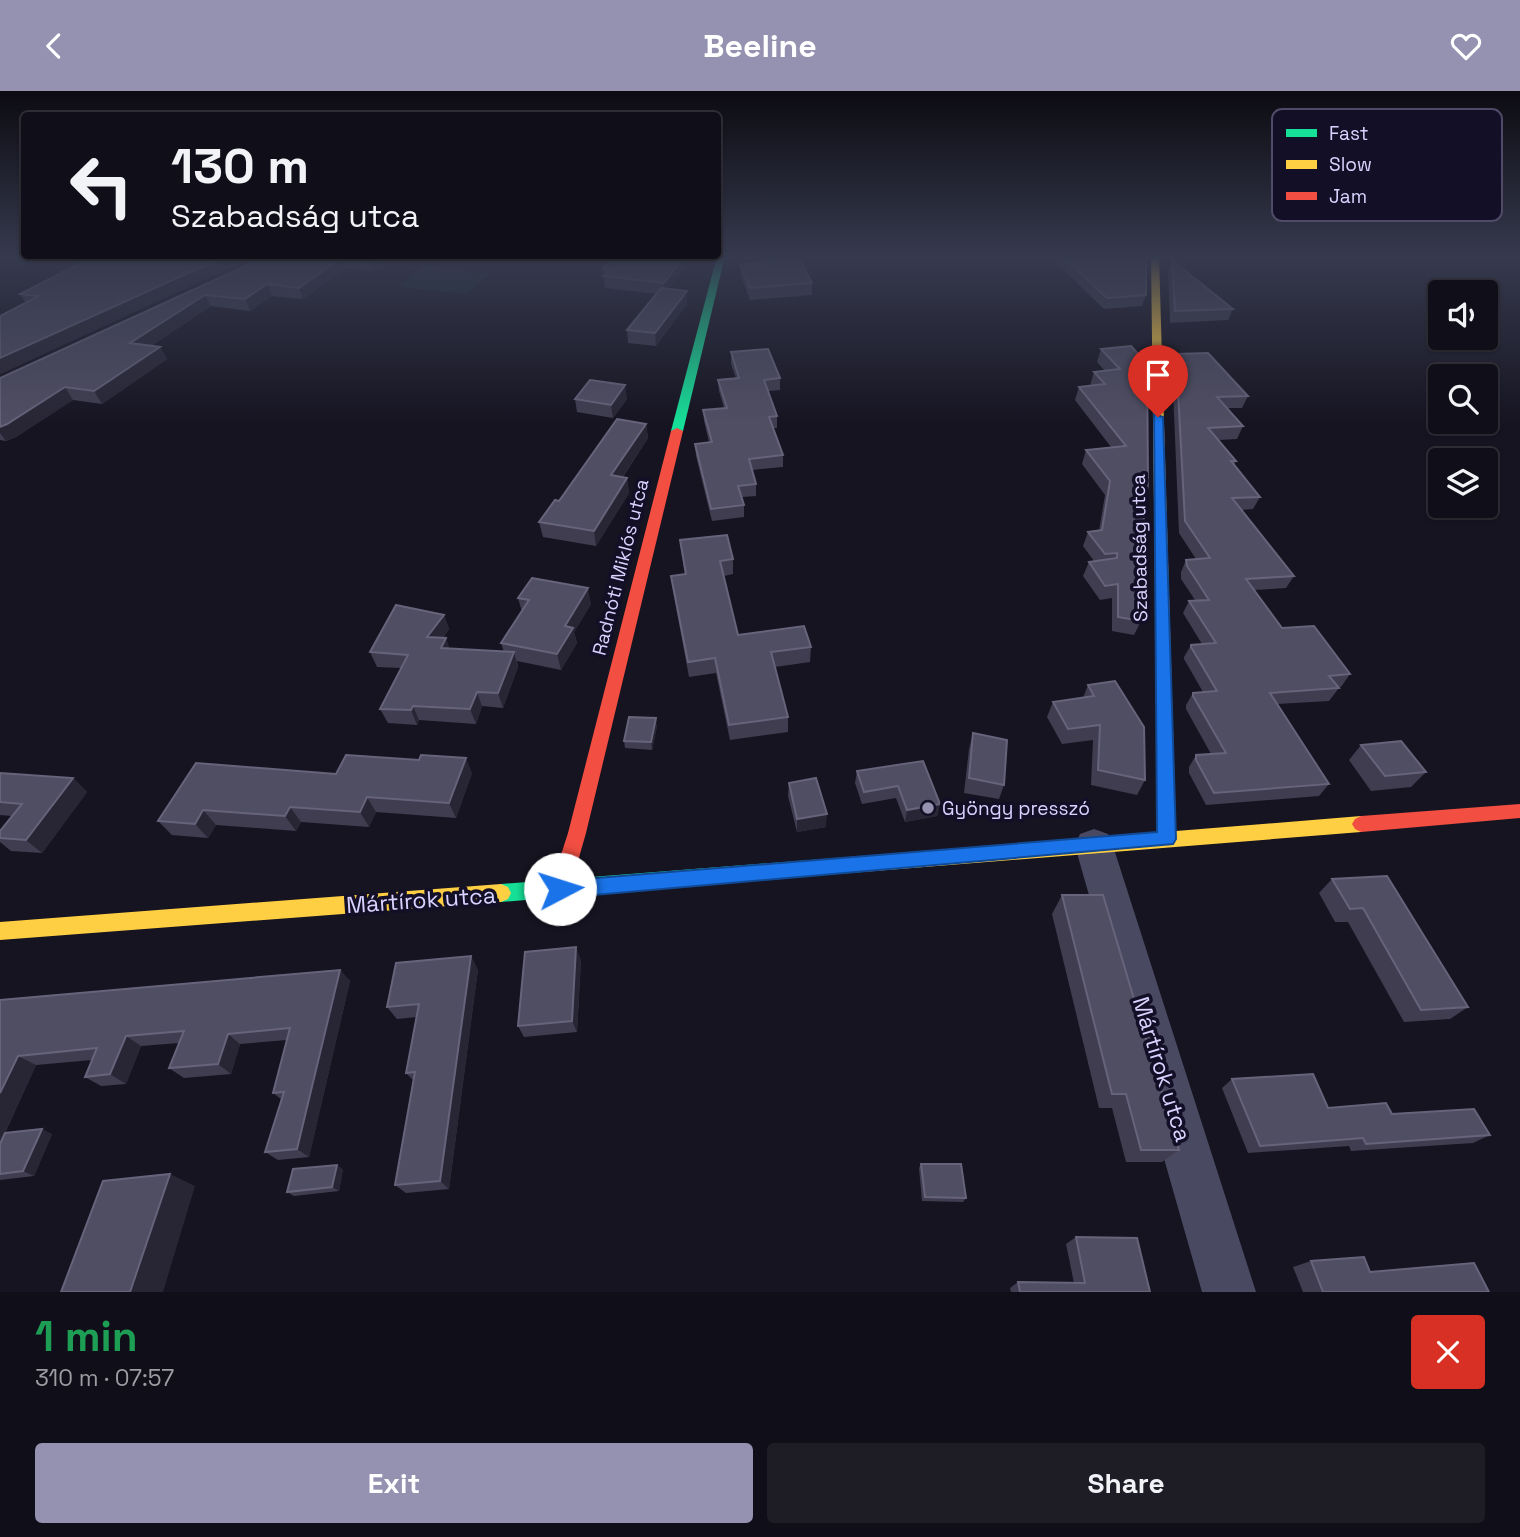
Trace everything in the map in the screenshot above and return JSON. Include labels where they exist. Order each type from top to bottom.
[{"type":"street","name":"Radnóti Miklós utca","points":[[560,889],[577,833],[707,312]]},
{"type":"street","name":"Szabadság utca","points":[[1155,312],[1167,839]]},
{"type":"street","name":"Mártírok utca","points":[[0,931],[560,889],[1520,811]]},
{"type":"street","name":"Mártírok utca","points":[[1094,846],[1229,1292]]},
{"type":"building","points":[[8,312],[102,312],[0,358],[0,316]]},
{"type":"building","points":[[144,312],[178,312],[130,343],[160,347],[94,391],[65,387],[0,427],[0,378]]},
{"type":"building","points":[[642,312],[671,312],[655,333],[627,330]]},
{"type":"building","points":[[1131,346],[1138,354],[1147,354],[1148,483],[1139,558],[1137,555],[1138,576],[1142,581],[1139,581],[1141,621],[1118,617],[1118,584],[1105,586],[1089,562],[1117,558],[1117,553],[1105,554],[1088,532],[1102,530],[1110,481],[1086,450],[1126,446],[1079,387],[1105,384],[1094,372],[1120,369],[1101,349]]},
{"type":"building","points":[[768,349],[780,378],[764,380],[777,416],[769,417],[783,455],[749,459],[756,484],[738,486],[744,505],[711,509],[695,444],[712,442],[703,410],[727,408],[718,380],[739,378],[731,352]]},
{"type":"building","points":[[1208,353],[1248,396],[1217,397],[1243,426],[1208,428],[1236,461],[1231,461],[1260,497],[1232,498],[1294,576],[1246,579],[1282,628],[1314,626],[1350,674],[1329,676],[1339,688],[1270,693],[1329,784],[1214,793],[1196,760],[1196,755],[1226,753],[1193,696],[1193,693],[1217,691],[1191,645],[1216,643],[1189,601],[1209,600],[1187,566],[1186,560],[1210,558],[1185,521],[1176,354]]},
{"type":"building","points":[[590,380],[625,385],[611,405],[575,399]]},
{"type":"building","points":[[617,419],[646,424],[611,475],[627,478],[594,531],[539,522],[555,500],[559,501]]},
{"type":"building","points":[[727,535],[733,559],[720,561],[738,635],[804,626],[811,647],[771,652],[788,717],[729,725],[715,658],[688,662],[671,576],[686,574],[680,540]]},
{"type":"building","points":[[532,578],[588,588],[565,626],[573,628],[557,654],[501,643],[529,600],[518,598]]},
{"type":"building","points":[[396,605],[444,615],[427,637],[446,638],[441,648],[514,652],[498,693],[477,692],[470,709],[413,706],[411,710],[380,709],[408,655],[370,652]]},
{"type":"building","points":[[1115,681],[1144,727],[1145,780],[1098,770],[1100,725],[1068,729],[1053,702],[1094,696],[1088,685]]},
{"type":"building","points":[[629,717],[656,718],[651,742],[624,741]]},
{"type":"building","points":[[973,733],[1007,740],[1004,785],[969,778]]},
{"type":"building","points":[[1401,741],[1426,772],[1385,776],[1361,745]]},
{"type":"building","points":[[346,755],[419,760],[421,755],[466,758],[449,803],[367,797],[360,812],[290,807],[285,816],[203,810],[195,824],[158,821],[196,763],[336,774]]},
{"type":"building","points":[[923,761],[940,804],[907,810],[898,786],[864,792],[857,771]]},
{"type":"building","points":[[0,773],[73,778],[26,840],[0,838],[0,831],[22,804],[0,802]]},
{"type":"building","points":[[816,778],[827,814],[797,819],[789,783]]},
{"type":"building","points":[[1387,876],[1468,1007],[1421,1010],[1363,908],[1350,909],[1332,879]]},
{"type":"building","points":[[1062,895],[1103,895],[1179,1150],[1141,1150],[1126,1094],[1112,1094]]},
{"type":"building","points":[[576,947],[572,1021],[518,1026],[525,952]]},
{"type":"building","points":[[471,956],[440,1181],[395,1185],[415,1072],[406,1073],[419,1004],[387,1007],[396,963]]},
{"type":"building","points":[[340,970],[297,1149],[265,1152],[284,1092],[273,1093],[290,1028],[228,1034],[218,1064],[169,1068],[184,1031],[126,1036],[110,1074],[85,1077],[97,1048],[18,1056],[0,1093],[0,1000]]},
{"type":"building","points":[[1313,1074],[1328,1108],[1386,1103],[1392,1114],[1474,1109],[1490,1135],[1366,1144],[1363,1138],[1260,1146],[1232,1079]]},
{"type":"building","points":[[42,1129],[23,1171],[0,1174],[0,1144],[5,1133]]},
{"type":"building","points":[[921,1164],[961,1164],[966,1198],[925,1197]]},
{"type":"building","points":[[337,1165],[332,1187],[287,1192],[293,1169]]},
{"type":"building","points":[[170,1174],[130,1292],[61,1292],[103,1181]]},
{"type":"building","points":[[1076,1237],[1137,1238],[1150,1292],[1020,1292],[1018,1282],[1085,1283]]},
{"type":"building","points":[[1364,1257],[1370,1272],[1474,1263],[1489,1292],[1323,1292],[1311,1261]]},
{"type":"traffic: fast","points":[[677,431],[707,312]]},
{"type":"traffic: fast","points":[[501,893],[862,864]]},
{"type":"traffic: slow","points":[[1156,312],[1167,839]]},
{"type":"traffic: slow","points":[[862,864],[1361,824]]},
{"type":"traffic: slow","points":[[0,931],[501,893]]},
{"type":"traffic: jam","points":[[560,889],[577,833],[677,431]]},
{"type":"traffic: jam","points":[[1361,824],[1520,811]]},
{"type":"place","name":"Gyöngy presszó","points":[[928,808]]},
{"type":"route","points":[[560,889],[1167,839],[1158,417]]}]
